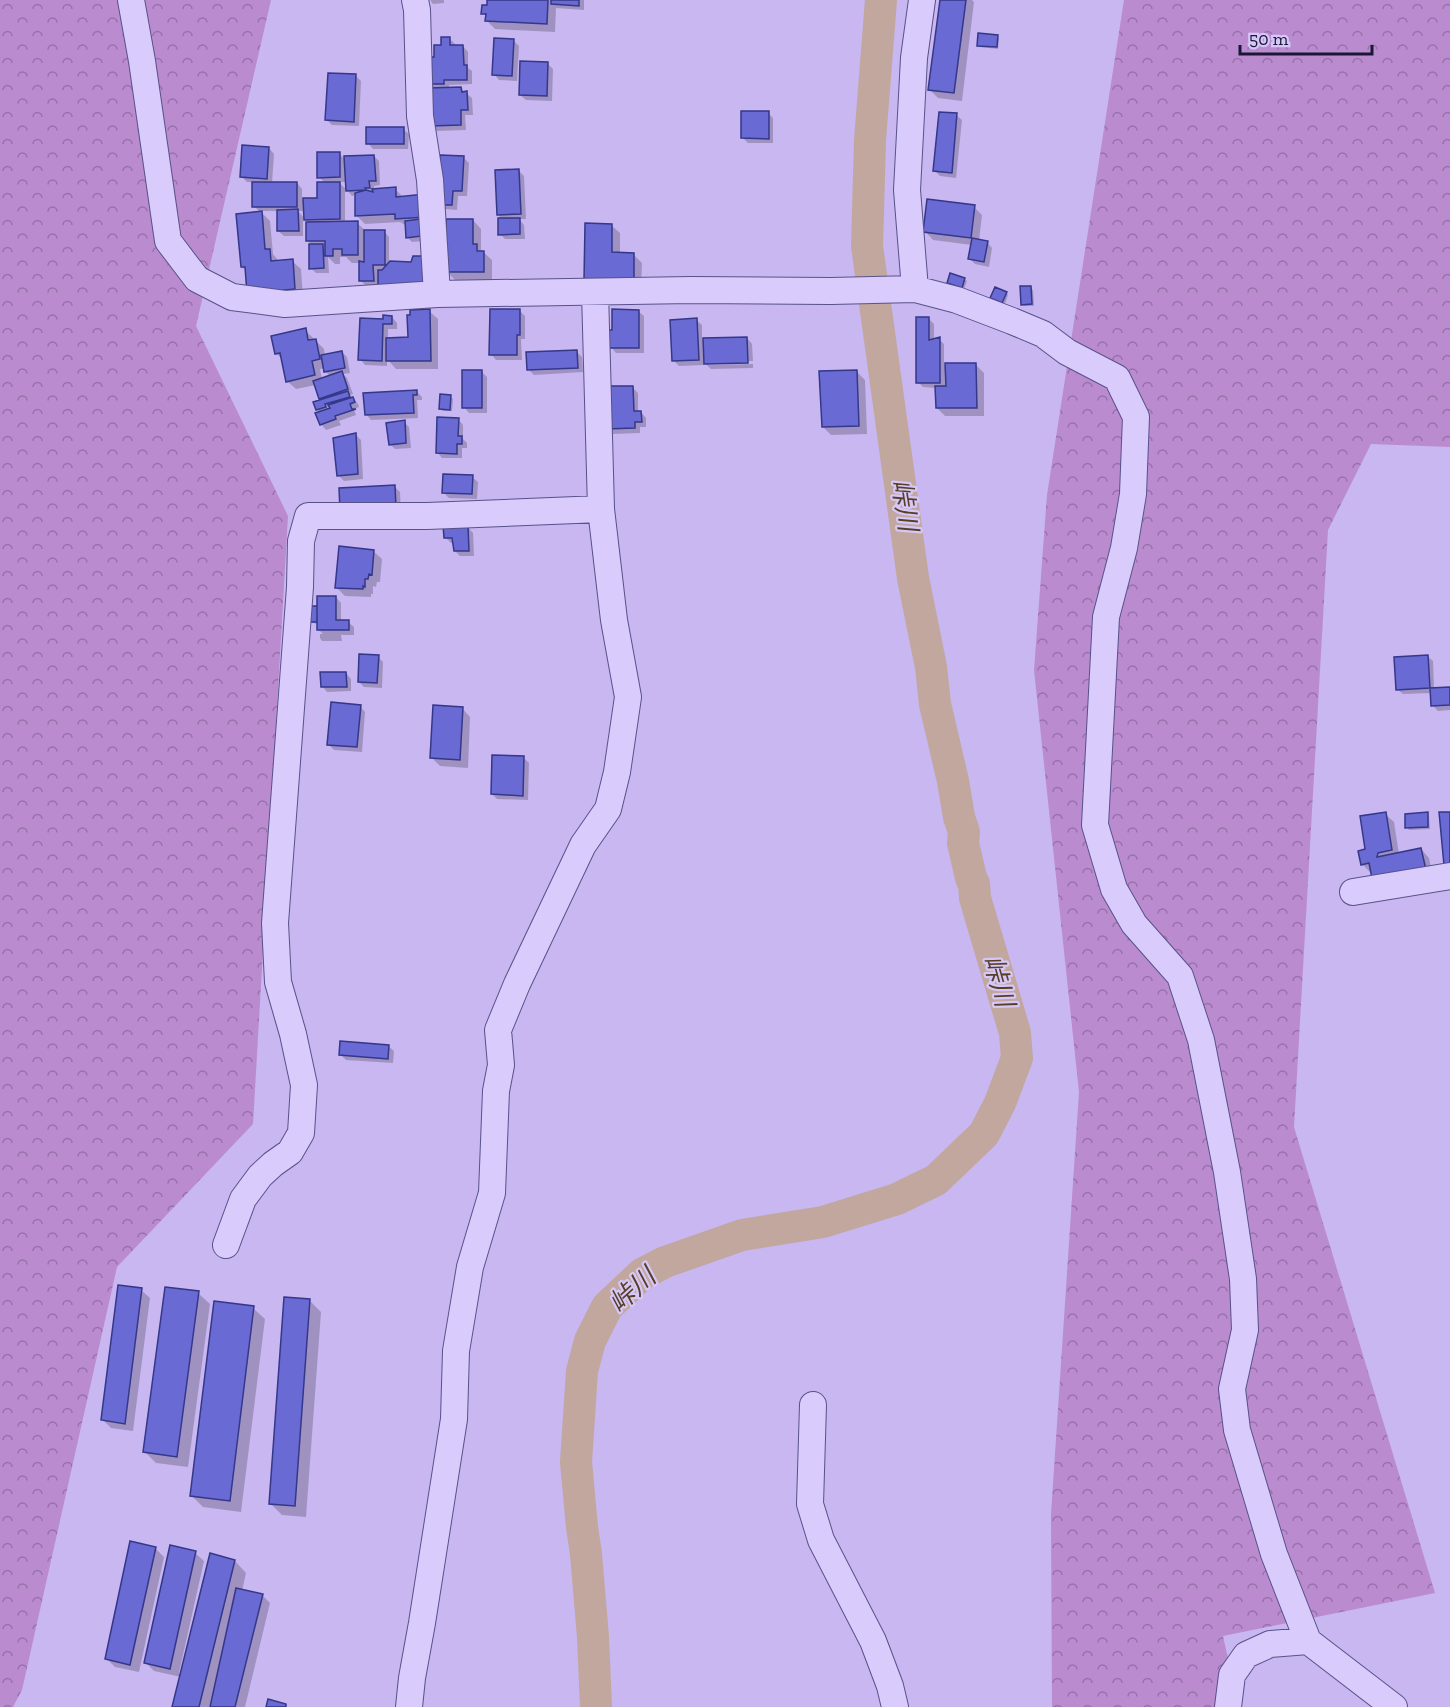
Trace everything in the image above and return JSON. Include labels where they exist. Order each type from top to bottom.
[{"type":"street","points":[[131,0],[168,241],[197,279],[232,297],[285,304],[437,294],[915,289],[957,300],[1043,334],[1067,351],[1117,378],[1136,417],[1133,494],[1124,548],[1106,617],[1095,825],[1114,890],[1134,924],[1180,976],[1201,1040],[1227,1172],[1243,1279],[1245,1330],[1232,1389],[1238,1430],[1274,1554],[1308,1641],[1394,1707]]},
{"type":"street","points":[[415,0],[420,116],[430,180],[437,294]]},
{"type":"street","points":[[915,289],[907,190],[914,58],[922,0]]},
{"type":"street","points":[[410,1707],[412,1678],[454,1419],[456,1351],[470,1267],[492,1193],[496,1091],[501,1065],[498,1030],[517,984],[583,845],[608,809],[617,772],[628,697],[614,620],[601,509],[595,292]]},
{"type":"street","points":[[226,1245],[243,1199],[260,1176],[290,1152],[302,1133],[304,1086],[293,1034],[278,982],[275,923],[300,587],[301,541],[308,516],[427,516],[601,509]]},
{"type":"street","points":[[1353,892],[1450,876]]},
{"type":"street","points":[[813,1405],[810,1504],[821,1540],[873,1641],[890,1686],[895,1707]]},
{"type":"street","points":[[1228,1707],[1232,1675],[1246,1655],[1270,1644],[1308,1641]]},
{"type":"green space","points":[[0,0],[271,0],[196,326],[288,516],[253,1124],[117,1267],[22,1690],[13,1707],[0,1707]]},
{"type":"green space","points":[[1124,0],[1450,0],[1450,447],[1371,444],[1328,530],[1294,1127],[1435,1593],[1223,1636],[1239,1707],[1052,1707],[1051,1514],[1079,1092],[1034,670],[1047,495]]},
{"type":"building","points":[[487,0],[548,0],[547,24],[485,21],[486,14],[481,14],[482,5],[487,5]]},
{"type":"building","points":[[551,0],[579,0],[579,6],[551,4]]},
{"type":"building","points":[[940,0],[966,0],[954,93],[928,90]]},
{"type":"building","points":[[978,33],[998,35],[997,47],[977,46]]},
{"type":"building","points":[[441,37],[450,37],[450,45],[463,45],[467,80],[444,80],[444,84],[428,84],[428,57],[434,57],[434,45],[441,45]]},
{"type":"building","points":[[494,38],[514,39],[512,76],[492,75]]},
{"type":"building","points":[[520,61],[548,62],[547,96],[519,95]]},
{"type":"building","points":[[328,73],[356,74],[354,122],[325,120]]},
{"type":"building","points":[[461,87],[462,92],[467,91],[468,110],[461,110],[461,125],[430,126],[428,88]]},
{"type":"building","points":[[741,111],[769,111],[769,139],[741,138]]},
{"type":"building","points":[[939,112],[957,113],[952,173],[933,171]]},
{"type":"building","points":[[366,127],[404,127],[404,144],[366,144]]},
{"type":"building","points":[[242,145],[269,147],[267,179],[240,177]]},
{"type":"building","points":[[317,152],[340,152],[340,177],[317,178]]},
{"type":"building","points":[[374,155],[376,181],[369,181],[370,188],[365,188],[366,190],[346,191],[344,156]]},
{"type":"building","points":[[440,155],[464,156],[462,191],[453,191],[452,205],[438,205]]},
{"type":"building","points":[[519,169],[521,214],[497,215],[495,170]]},
{"type":"building","points":[[252,182],[297,182],[297,207],[252,207]]},
{"type":"building","points":[[317,182],[340,182],[340,219],[304,220],[303,198],[317,198]]},
{"type":"building","points":[[396,187],[396,197],[425,194],[426,217],[395,219],[395,214],[355,216],[355,193]]},
{"type":"building","points":[[927,199],[975,205],[971,238],[923,232]]},
{"type":"building","points":[[298,209],[299,231],[277,231],[277,210]]},
{"type":"building","points":[[262,211],[265,249],[270,249],[271,261],[293,259],[295,289],[247,294],[245,267],[241,267],[236,214]]},
{"type":"building","points":[[429,218],[429,235],[406,238],[405,221]]},
{"type":"building","points":[[498,218],[520,218],[520,234],[498,235]]},
{"type":"building","points":[[446,219],[473,219],[473,244],[477,244],[477,251],[484,251],[484,272],[446,272]]},
{"type":"building","points":[[358,221],[358,255],[342,255],[342,249],[333,249],[333,256],[325,256],[325,241],[306,241],[306,222]]},
{"type":"building","points":[[585,223],[612,224],[612,252],[634,253],[634,281],[584,280]]},
{"type":"building","points":[[364,230],[385,230],[385,265],[373,265],[374,281],[359,281],[359,261],[364,262]]},
{"type":"building","points":[[972,238],[988,241],[984,262],[968,259]]},
{"type":"building","points":[[309,244],[323,244],[324,268],[309,269]]},
{"type":"building","points":[[413,256],[427,256],[427,286],[378,285],[378,270],[382,270],[390,261],[411,262]]},
{"type":"building","points":[[950,273],[965,278],[962,288],[947,283]]},
{"type":"building","points":[[1020,286],[1031,286],[1032,304],[1021,305]]},
{"type":"building","points":[[995,287],[1007,292],[1002,303],[990,298]]},
{"type":"building","points":[[430,309],[431,361],[386,361],[386,338],[408,337],[407,315],[410,315],[410,310]]},
{"type":"building","points":[[490,309],[520,309],[517,355],[489,355]]},
{"type":"building","points":[[612,309],[639,310],[639,348],[609,348]]},
{"type":"building","points":[[383,315],[392,316],[392,324],[383,324],[382,361],[358,360],[360,318],[383,319]]},
{"type":"building","points":[[916,317],[929,317],[929,340],[940,337],[940,383],[916,383]]},
{"type":"building","points":[[697,318],[699,360],[672,361],[670,320]]},
{"type":"building","points":[[306,328],[308,340],[316,339],[320,359],[312,361],[315,375],[286,382],[280,353],[275,354],[271,336]]},
{"type":"building","points":[[747,337],[748,363],[704,364],[703,338]]},
{"type":"building","points":[[577,350],[578,368],[527,370],[526,352]]},
{"type":"building","points":[[342,351],[345,368],[324,372],[321,355]]},
{"type":"building","points":[[945,363],[976,363],[977,408],[936,408],[935,386],[946,386]]},
{"type":"building","points":[[462,370],[482,370],[482,408],[462,408]]},
{"type":"building","points":[[857,370],[859,426],[822,427],[819,371]]},
{"type":"building","points":[[342,371],[348,389],[319,399],[313,381]]},
{"type":"building","points":[[606,386],[633,386],[634,411],[641,411],[642,422],[635,422],[635,428],[606,429]]},
{"type":"building","points":[[417,390],[417,395],[413,395],[414,413],[365,415],[363,393]]},
{"type":"building","points":[[348,391],[350,397],[325,404],[326,407],[316,410],[313,402]]},
{"type":"building","points":[[440,394],[451,395],[450,410],[439,409]]},
{"type":"building","points":[[353,397],[355,402],[350,404],[352,409],[356,409],[335,416],[336,419],[320,425],[315,413],[330,408],[328,405]]},
{"type":"building","points":[[437,417],[459,418],[458,436],[462,436],[462,444],[457,444],[457,454],[436,453]]},
{"type":"building","points":[[405,420],[406,443],[389,445],[386,423]]},
{"type":"building","points":[[356,433],[358,474],[337,476],[333,438]]},
{"type":"building","points":[[443,474],[473,475],[472,494],[442,493]]},
{"type":"building","points":[[395,485],[396,508],[340,511],[339,488]]},
{"type":"building","points":[[443,525],[468,526],[469,551],[454,551],[452,538],[444,538]]},
{"type":"building","points":[[339,546],[374,550],[372,575],[369,574],[368,579],[365,579],[363,589],[335,588]]},
{"type":"building","points":[[317,596],[336,596],[336,620],[349,620],[349,630],[317,630]]},
{"type":"building","points":[[309,606],[317,606],[317,622],[309,622]]},
{"type":"building","points":[[359,654],[379,655],[377,683],[358,682]]},
{"type":"building","points":[[1428,655],[1430,688],[1396,690],[1394,657]]},
{"type":"building","points":[[320,672],[346,672],[347,687],[321,687]]},
{"type":"building","points":[[1450,687],[1450,705],[1431,706],[1430,688]]},
{"type":"building","points":[[331,702],[361,705],[357,747],[327,745]]},
{"type":"building","points":[[433,705],[463,707],[460,760],[430,758]]},
{"type":"building","points":[[492,755],[524,756],[523,796],[491,794]]},
{"type":"building","points":[[1386,812],[1392,850],[1378,853],[1377,857],[1421,848],[1427,874],[1373,884],[1369,863],[1361,865],[1358,851],[1365,849],[1360,816]]},
{"type":"building","points":[[1428,812],[1428,827],[1405,828],[1405,814]]},
{"type":"building","points":[[1439,812],[1450,812],[1450,865],[1444,865]]},
{"type":"building","points":[[340,1041],[389,1045],[388,1059],[339,1055]]},
{"type":"building","points":[[118,1285],[142,1288],[125,1424],[101,1420]]},
{"type":"building","points":[[165,1287],[199,1291],[177,1457],[143,1452]]},
{"type":"building","points":[[284,1297],[310,1299],[295,1506],[269,1504]]},
{"type":"building","points":[[214,1301],[254,1306],[230,1501],[190,1496]]},
{"type":"building","points":[[130,1541],[156,1547],[130,1665],[105,1659]]},
{"type":"building","points":[[170,1545],[196,1551],[170,1669],[144,1663]]},
{"type":"building","points":[[210,1553],[235,1560],[199,1707],[172,1707]]},
{"type":"building","points":[[236,1588],[263,1594],[235,1707],[210,1707]]},
{"type":"building","points":[[268,1699],[286,1704],[286,1707],[266,1707]]},
{"type":"waterway","name":"峠川","points":[[596,1707],[593,1637],[576,1462],[582,1371],[590,1341],[607,1307],[642,1274],[665,1262],[742,1235],[823,1222],[897,1199],[936,1180],[984,1134],[1000,1103],[1017,1058],[1015,1033],[975,898],[974,884],[963,843],[964,832],[935,704],[931,667],[913,578],[867,246],[870,140],[881,0]]}]
